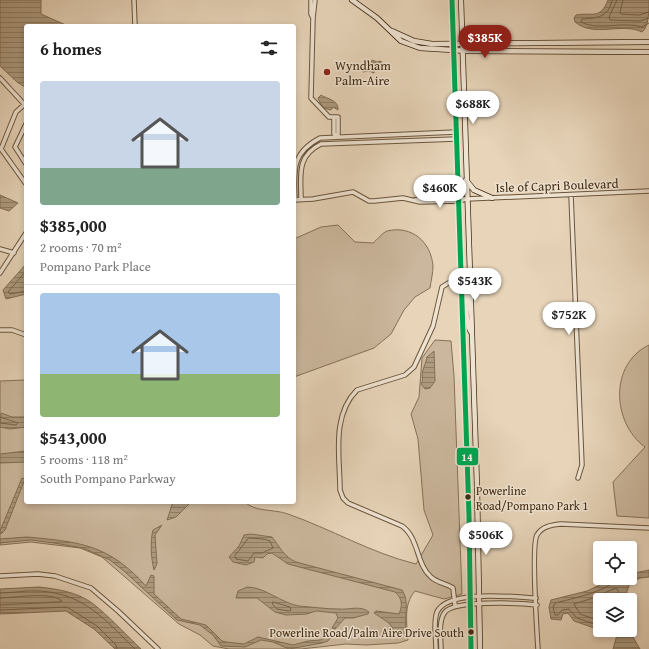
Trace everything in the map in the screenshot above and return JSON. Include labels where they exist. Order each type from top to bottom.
[{"type":"main road","points":[[352,0],[391,31],[401,41],[413,46],[428,49],[462,51],[649,52]]},
{"type":"main road","points":[[452,0],[472,649]]},
{"type":"main road","points":[[461,0],[477,486],[480,649]]},
{"type":"main road","points":[[391,31],[421,42],[453,44],[649,42]]},
{"type":"main road","points":[[466,180],[474,190],[492,198]]},
{"type":"main road","points":[[461,282],[466,291],[468,325],[472,334]]},
{"type":"street","points":[[134,0],[135,24]]},
{"type":"street","points":[[311,0],[311,98],[329,117],[336,117],[334,134],[338,137]]},
{"type":"street","points":[[312,18],[314,14],[315,0]]},
{"type":"street","points":[[0,78],[24,103]]},
{"type":"street","points":[[24,105],[16,112],[1,149],[24,181]]},
{"type":"street","points":[[24,128],[15,147],[24,161]]},
{"type":"street","points":[[296,167],[299,155],[304,148],[320,138],[456,132]]},
{"type":"street","points":[[407,134],[408,140]]},
{"type":"street","points":[[375,136],[375,142]]},
{"type":"street","points":[[301,199],[302,165],[305,156],[321,144],[456,139]]},
{"type":"street","name":"Isle of Capri Boulevard","points":[[296,200],[353,192],[369,201],[403,198],[420,202],[459,199],[649,192]]},
{"type":"street","points":[[571,195],[582,465],[578,478]]},
{"type":"street","points":[[0,273],[24,236]]},
{"type":"street","points":[[0,249],[14,253]]},
{"type":"street","points":[[456,606],[453,588],[430,577],[424,568],[408,530],[348,503],[342,498],[340,490],[339,426],[352,396],[357,390],[404,375],[414,367],[433,326],[442,287],[450,282],[461,282]]},
{"type":"street","points":[[0,330],[12,330],[24,334]]},
{"type":"street","points":[[468,486],[477,486]]},
{"type":"street","points":[[538,649],[535,540],[538,533],[551,525],[561,524],[649,528]]},
{"type":"street","points":[[0,576],[38,574],[53,576],[91,588],[158,649]]},
{"type":"street","points":[[436,649],[437,612],[446,603],[455,599],[470,597],[536,598]]},
{"type":"street","points":[[441,649],[441,619],[448,608],[478,604],[536,605]]},
{"type":"shaded area","points":[[338,225],[355,242],[373,243],[387,231],[396,230],[412,233],[419,237],[424,243],[431,257],[433,269],[430,288],[415,297],[404,310],[391,334],[374,348],[296,376],[296,238],[321,227]]},
{"type":"shaded area","points":[[435,340],[451,341],[454,376],[462,594],[444,599],[415,591],[411,596],[407,608],[408,640],[398,643],[366,645],[346,644],[301,649],[229,649],[213,646],[200,635],[179,624],[102,557],[80,548],[31,542],[0,545],[0,381],[24,380],[24,504],[248,504],[259,509],[283,512],[383,554],[416,564],[433,535],[424,510],[418,439],[411,414],[419,397],[422,358]]},
{"type":"shaded area","points":[[649,345],[649,518],[617,516],[613,482],[645,447],[634,437],[626,424],[621,409],[621,379],[627,366],[636,354]]},
{"type":"water","points":[[0,0],[41,0],[41,14],[64,24],[24,24],[24,86],[0,66]]},
{"type":"water","points":[[608,0],[649,0],[648,18],[644,30],[642,32],[626,28],[599,30],[583,27],[575,22],[574,18],[576,15],[599,13]]},
{"type":"water","points":[[372,60],[377,62],[381,61],[382,65],[375,66],[374,73],[369,71],[363,72],[364,68],[370,66]]},
{"type":"water","points":[[321,95],[335,102],[338,110],[333,107],[331,110],[323,107],[318,98]]},
{"type":"water","points":[[0,195],[18,203],[9,211],[0,208]]},
{"type":"water","points":[[24,266],[24,294],[6,299],[3,290]]},
{"type":"water","points":[[434,351],[435,381],[430,388],[425,389],[421,384],[422,372],[427,357]]},
{"type":"water","points":[[1,413],[12,417],[24,417],[24,427],[10,429],[0,427]]},
{"type":"water","points":[[24,451],[24,462],[0,463],[0,454]]},
{"type":"water","points":[[22,478],[24,479],[5,530],[1,534],[0,531]]},
{"type":"water","points":[[172,504],[189,504],[176,517],[167,520]]},
{"type":"water","points":[[162,525],[155,535],[157,564],[154,570],[151,540],[153,530]]},
{"type":"water","points":[[251,534],[272,537],[285,555],[296,562],[402,590],[406,599],[406,632],[400,636],[397,635],[389,623],[374,613],[376,611],[399,614],[401,602],[395,592],[288,564],[272,553],[267,554],[263,558],[255,557],[254,562],[246,565],[233,562],[229,557],[239,546],[244,535]]},
{"type":"water","points":[[27,537],[78,544],[106,553],[119,561],[146,586],[151,575],[154,576],[154,594],[181,619],[206,625],[222,641],[244,644],[258,637],[293,645],[308,641],[321,640],[331,633],[332,635],[328,641],[322,643],[289,649],[273,642],[261,640],[245,647],[221,646],[213,635],[200,625],[177,620],[110,560],[83,548],[54,543],[31,540],[0,543],[0,539]]},
{"type":"water","points":[[649,570],[649,577],[637,580],[637,573]]},
{"type":"water","points":[[600,585],[629,585],[627,593],[593,593],[593,628],[574,621],[568,613],[563,614],[561,620],[551,619],[549,607],[551,600],[587,591]]},
{"type":"water","points":[[39,587],[67,592],[86,599],[105,614],[141,649],[115,649],[94,629],[66,611],[0,614],[0,589]]},
{"type":"water","points":[[247,587],[267,592],[286,602],[299,606],[334,609],[358,608],[369,612],[368,614],[353,618],[345,618],[335,629],[332,628],[338,618],[336,613],[316,611],[307,614],[286,615],[275,612],[257,598],[236,598],[238,591]]},
{"type":"water","points":[[616,637],[634,637],[640,649],[613,649]]},
{"type":"transit line","name":"14","points":[[452,0],[469,516],[471,649]]},
{"type":"place","name":"Wyndham Palm-Aire","points":[[327,72]]},
{"type":"place","name":"Powerline Road/Pompano Park 1","points":[[468,497]]},
{"type":"place","name":"Powerline Road/Palm Aire Drive South","points":[[471,632]]}]
